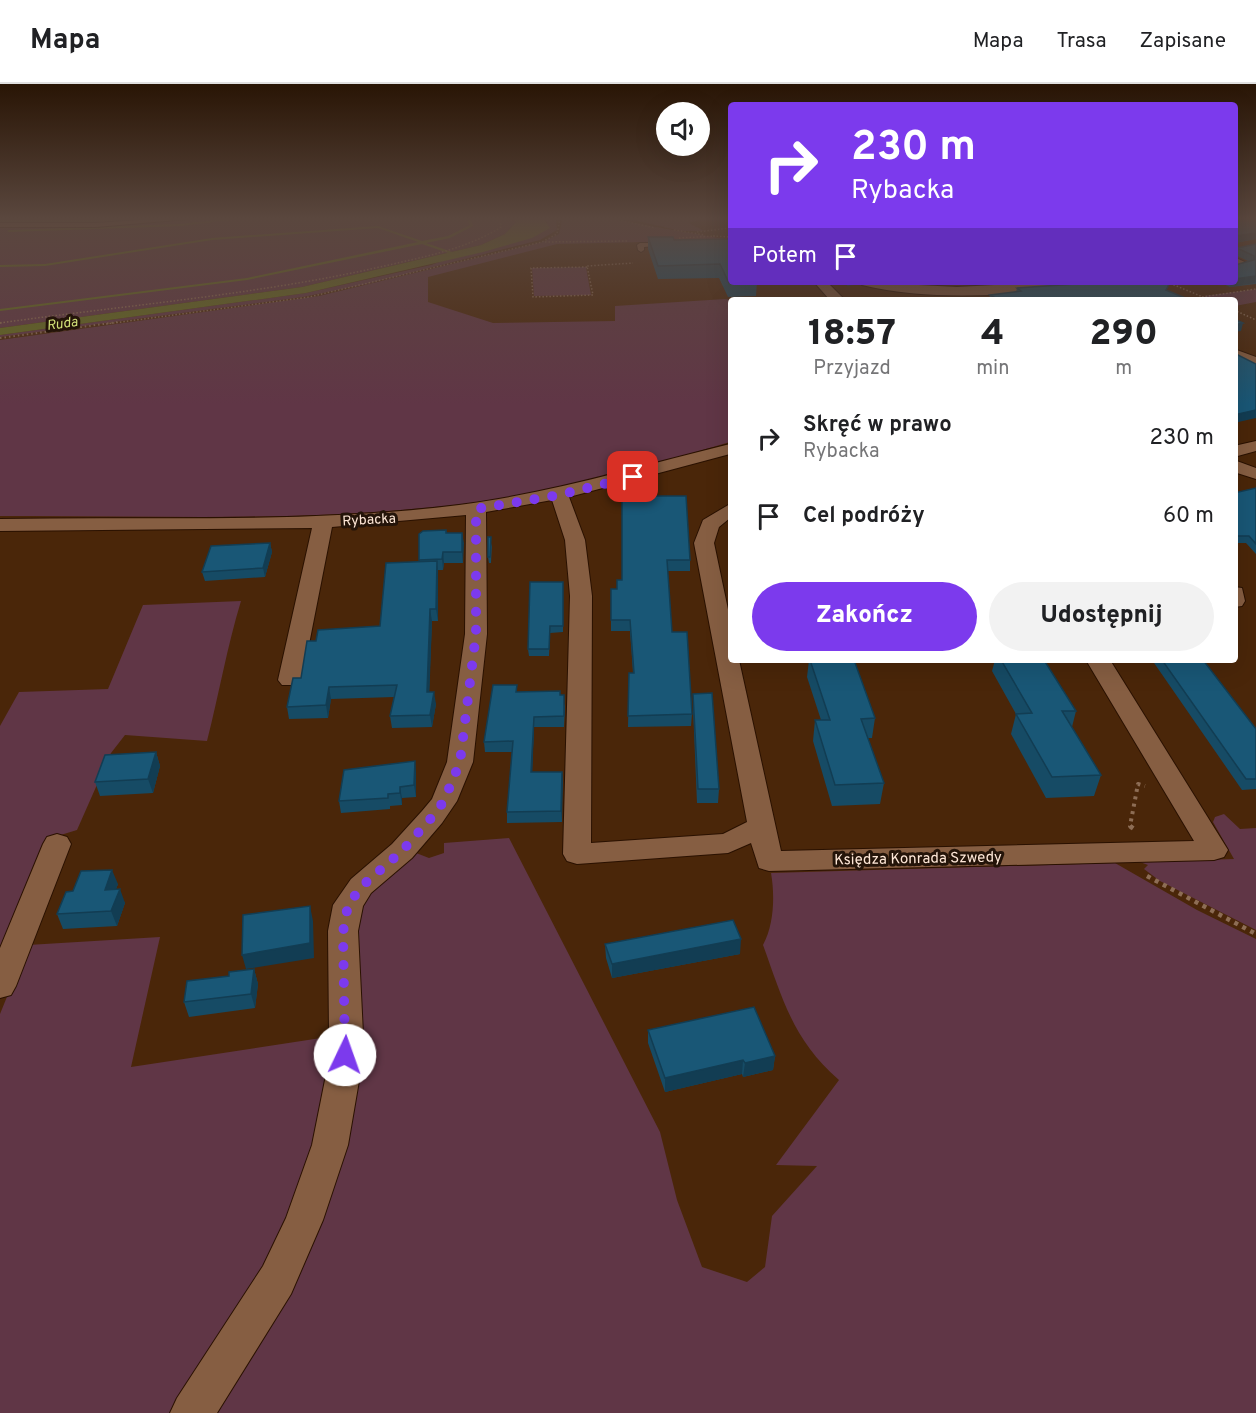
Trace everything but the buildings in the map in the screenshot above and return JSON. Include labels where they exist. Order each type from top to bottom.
[{"type":"street","points":[[823,285],[835,297]]},
{"type":"street","points":[[884,285],[957,291],[1038,285]]},
{"type":"street","points":[[1083,285],[1103,296]]},
{"type":"street","points":[[1238,351],[1256,349]]},
{"type":"street","points":[[1238,354],[1256,362]]},
{"type":"street","points":[[1238,451],[1256,446]]},
{"type":"street","name":"Rybacka","points":[[0,525],[323,521],[405,517],[476,509],[559,495],[626,479],[728,450]]},
{"type":"street","points":[[1238,467],[1256,474]]},
{"type":"street","points":[[559,495],[566,506],[578,549],[581,649],[577,854],[728,843],[762,826]]},
{"type":"street","points":[[192,1413],[277,1280],[304,1220],[330,1145],[343,1076],[346,1034],[343,932],[348,905],[362,886],[402,851],[426,825],[444,801],[460,762],[476,634],[476,509]]},
{"type":"street","name":"Księdza Konrada Szwedy","points":[[728,511],[710,524],[704,543],[728,660]]},
{"type":"street","points":[[290,680],[323,521]]},
{"type":"street","name":"Księdza Konrada Szwedy","points":[[729,663],[769,861],[1214,850],[1100,663]]},
{"type":"street","points":[[0,986],[57,844]]},
{"type":"path","points":[[0,323],[286,285],[309,280]]},
{"type":"path","points":[[0,339],[272,303],[385,280]]},
{"type":"path","points":[[532,280],[533,297],[593,295],[590,280]]},
{"type":"path","points":[[1174,285],[1202,297],[1256,289]]},
{"type":"path","points":[[1238,312],[1256,320]]},
{"type":"path","points":[[1139,834],[1130,826],[1138,784],[1154,788]]},
{"type":"path","points":[[1119,852],[1131,866],[1156,883],[1256,934]]},
{"type":"shaded area","points":[[0,280],[332,280],[302,287],[0,328]]},
{"type":"shaded area","points":[[364,280],[382,280],[303,297],[0,337],[0,335],[306,293]]},
{"type":"shaded area","points":[[385,280],[428,280],[428,302],[493,323],[615,321],[615,306],[728,299],[728,443],[631,471],[603,475],[608,477],[516,496],[447,506],[318,515],[0,516],[0,340],[319,296]]},
{"type":"shaded area","points":[[533,280],[588,280],[591,295],[534,296]]},
{"type":"shaded area","points":[[1256,289],[1256,302],[1238,305],[1238,297],[1204,296]]},
{"type":"shaded area","points":[[241,601],[207,741],[125,735],[111,753],[77,830],[54,837],[0,961],[0,726],[19,692],[108,689],[143,605]]},
{"type":"shaded area","points":[[1224,814],[1240,829],[1256,828],[1256,930],[1160,881],[1144,869],[1148,865],[1140,862],[1234,859],[1213,822],[1215,817]]},
{"type":"shaded area","points":[[509,838],[660,1132],[677,1200],[702,1267],[747,1282],[765,1267],[772,1216],[817,1166],[776,1165],[839,1080],[823,1065],[800,1034],[791,1018],[763,945],[773,910],[771,873],[1115,863],[1197,910],[1256,939],[1256,1413],[202,1413],[307,1236],[353,934],[362,899],[411,851],[429,858],[444,853],[444,843]]},
{"type":"shaded area","points":[[160,937],[131,1067],[334,1036],[320,1129],[285,1235],[172,1413],[0,1413],[0,1014],[28,945]]},
{"type":"water","name":"Ruda","points":[[332,280],[362,280],[306,293],[0,335],[0,328],[302,287]]},
{"type":"waterway","points":[[0,310],[239,280]]},
{"type":"route","points":[[345,1055],[343,932],[348,905],[362,886],[402,851],[432,817],[444,801],[460,762],[476,634],[476,509],[559,495],[633,477]]}]
